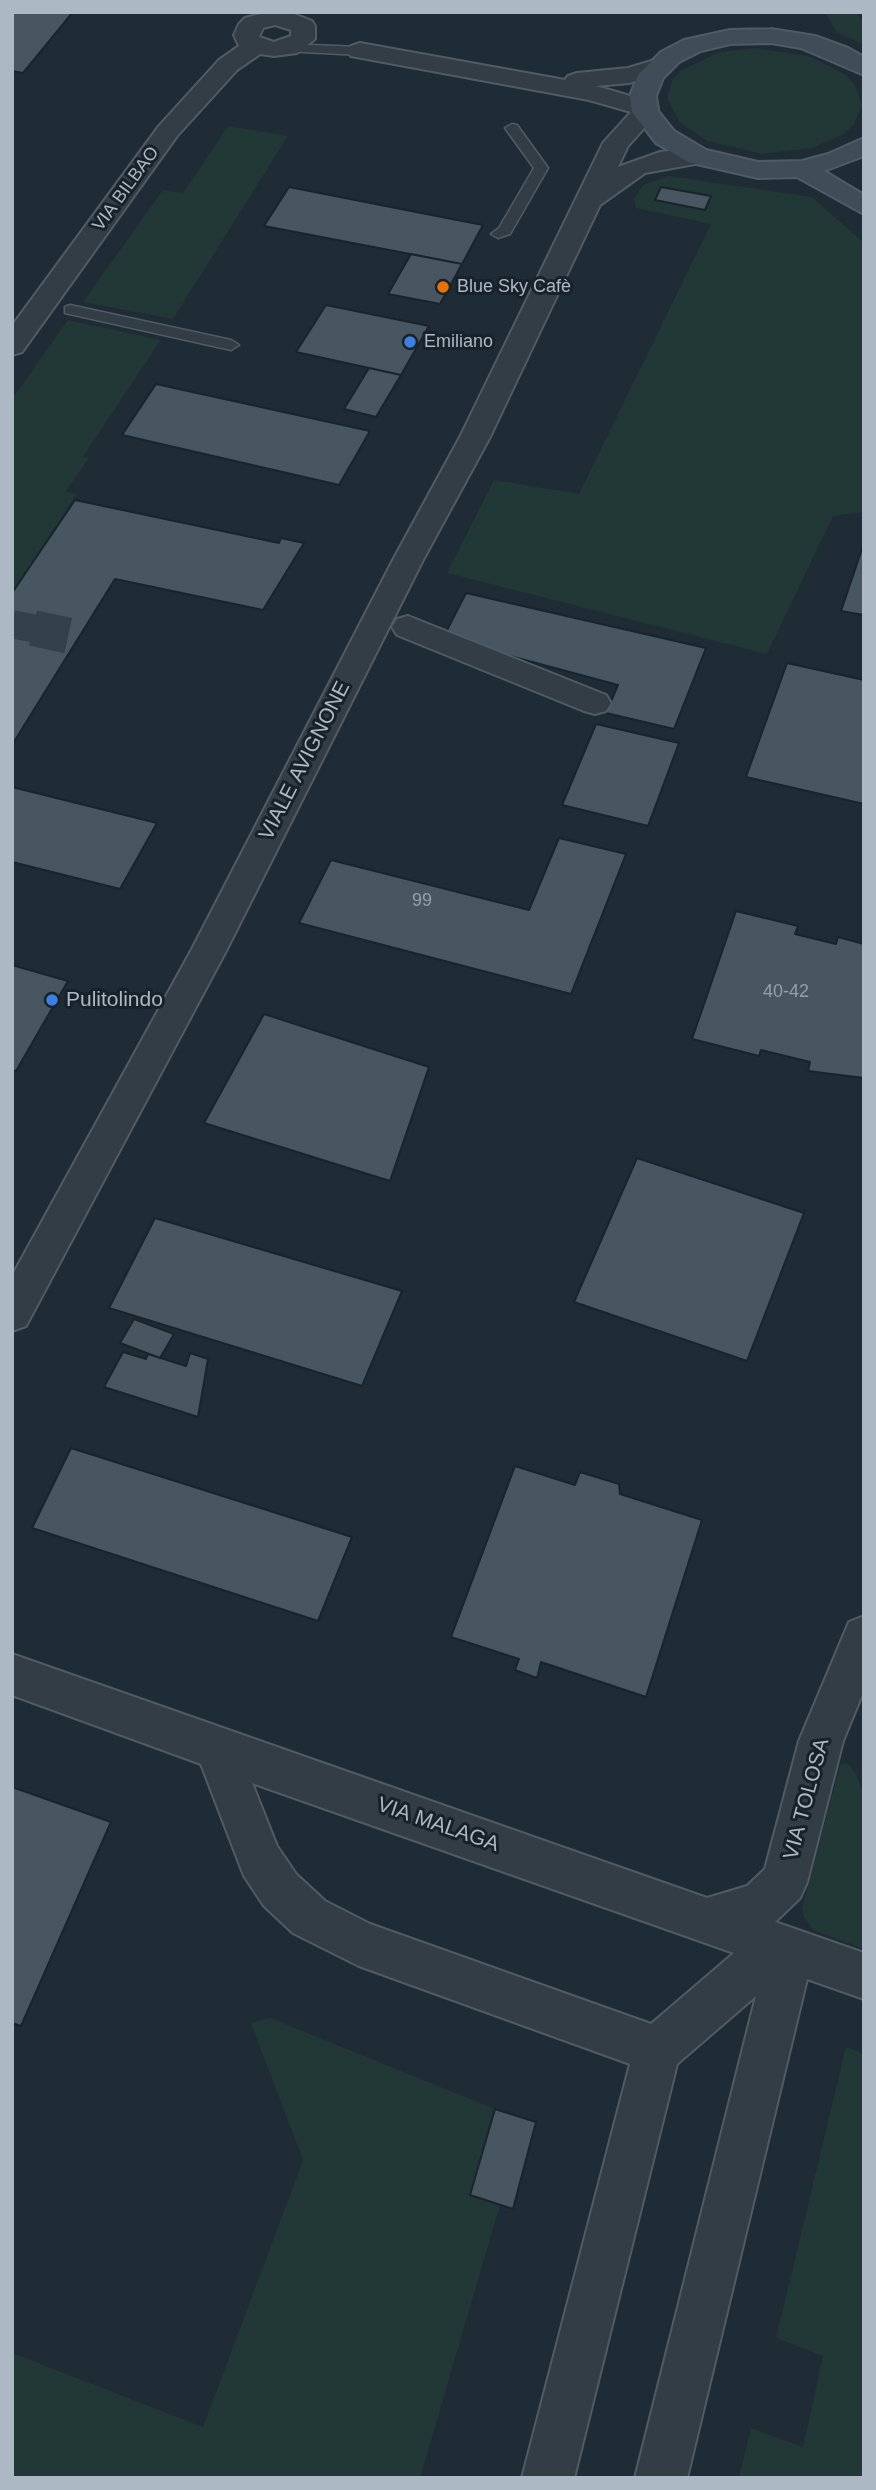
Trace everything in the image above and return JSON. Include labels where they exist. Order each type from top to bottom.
[{"type":"street","points":[[692,45],[711,14]]},
{"type":"street","points":[[806,14],[822,46]]},
{"type":"street","points":[[277,15],[303,26],[303,39],[288,48],[265,49],[255,46],[246,35],[254,23],[277,15]]},
{"type":"street","points":[[522,81],[604,79],[658,67],[692,45],[749,35],[786,37],[822,46],[864,68]]},
{"type":"street","name":"VIA BILBAO","points":[[12,346],[168,131],[212,80],[255,46]]},
{"type":"street","points":[[360,51],[592,93],[645,110],[665,137],[697,156],[738,167],[802,169],[837,160],[864,146]]},
{"type":"street","points":[[645,110],[645,87],[658,67]]},
{"type":"street","name":"VIALE AVIGNONE","points":[[12,1314],[208,951],[370,634],[475,438],[616,143],[645,110]]},
{"type":"street","name":"VIALE AVIGNONE","points":[[588,203],[612,181],[636,167],[660,160],[697,156]]},
{"type":"street","points":[[802,169],[864,206]]},
{"type":"street","points":[[408,628],[595,703]]},
{"type":"street","name":"VIA TOLOSA","points":[[709,1920],[760,1905],[784,1882],[821,1741],[864,1636]]},
{"type":"street","name":"VIA MALAGA","points":[[12,1674],[217,1749],[864,1976]]},
{"type":"street","points":[[217,1749],[260,1860],[280,1890],[309,1917],[359,1943],[657,2050]]},
{"type":"street","points":[[548,2478],[657,2050],[785,1947]]},
{"type":"street","points":[[661,2478],[785,1947]]},
{"type":"lane","points":[[303,26],[360,51]]},
{"type":"lane","points":[[288,48],[360,51]]},
{"type":"lane","points":[[498,234],[505,231],[541,167],[512,128]]},
{"type":"lane","points":[[70,310],[231,345]]},
{"type":"green space","points":[[824,12],[855,12],[864,23],[864,45],[837,32]]},
{"type":"green space","points":[[756,48],[811,57],[846,75],[855,85],[862,105],[854,124],[844,134],[812,148],[762,154],[708,141],[680,123],[667,98],[673,79],[682,70],[720,52]]},
{"type":"green space","points":[[228,126],[288,136],[173,319],[83,302],[163,190],[183,193]]},
{"type":"green space","points":[[668,176],[812,197],[864,243],[864,512],[833,516],[767,654],[447,573],[494,480],[579,494],[711,224],[636,208],[634,199],[643,185]]},
{"type":"green space","points":[[68,320],[161,340],[83,457],[89,458],[66,491],[77,494],[12,593],[12,399]]},
{"type":"green space","points":[[843,1763],[849,1764],[856,1774],[864,1795],[864,1949],[813,1930],[804,1917],[802,1908]]},
{"type":"green space","points":[[270,2018],[495,2109],[470,2195],[500,2205],[420,2478],[12,2478],[12,2353],[203,2427],[303,2160],[251,2023]]},
{"type":"green space","points":[[846,2047],[864,2054],[864,2478],[739,2478],[751,2428],[803,2447],[823,2356],[776,2338]]},
{"type":"building","points":[[12,12],[73,12],[23,73],[12,71]]},
{"type":"building","points":[[289,187],[483,225],[462,264],[264,226]]},
{"type":"building","points":[[661,187],[711,196],[705,210],[655,200]]},
{"type":"building","points":[[411,254],[462,264],[440,304],[388,294]]},
{"type":"building","points":[[326,305],[429,326],[401,375],[296,352]]},
{"type":"building","points":[[369,368],[401,375],[376,417],[344,409]]},
{"type":"building","points":[[156,384],[370,431],[339,485],[122,435]]},
{"type":"building","points":[[75,500],[279,543],[281,538],[304,543],[263,610],[115,579],[12,745],[12,593]]},
{"type":"building","points":[[864,543],[864,615],[841,611]]},
{"type":"building","points":[[466,593],[706,648],[674,729],[606,713],[618,685],[443,638]]},
{"type":"building","points":[[787,663],[864,680],[864,804],[746,777]]},
{"type":"building","points":[[596,724],[679,743],[648,826],[562,805]]},
{"type":"building","points":[[12,787],[157,823],[120,889],[12,862]]},
{"type":"building","points":[[559,838],[626,854],[571,994],[299,923],[331,860],[529,910]]},
{"type":"building","points":[[736,911],[798,926],[795,934],[836,944],[838,937],[864,944],[864,1078],[808,1071],[810,1062],[761,1050],[759,1056],[692,1039]]},
{"type":"building","points":[[12,965],[68,981],[16,1071],[12,1070]]},
{"type":"building","points":[[264,1014],[429,1067],[390,1181],[204,1123]]},
{"type":"building","points":[[637,1158],[804,1213],[747,1361],[574,1302]]},
{"type":"building","points":[[155,1218],[402,1291],[362,1386],[109,1308]]},
{"type":"building","points":[[134,1319],[174,1334],[160,1358],[120,1343]]},
{"type":"building","points":[[123,1352],[146,1359],[148,1354],[186,1366],[190,1353],[208,1359],[198,1417],[104,1387]]},
{"type":"building","points":[[71,1448],[352,1537],[318,1621],[32,1528]]},
{"type":"building","points":[[515,1466],[575,1485],[580,1472],[619,1484],[620,1494],[702,1520],[646,1697],[541,1662],[537,1678],[515,1670],[519,1659],[451,1637]]},
{"type":"building","points":[[12,1787],[111,1822],[21,2026],[12,2023]]},
{"type":"building","points":[[495,2109],[536,2122],[513,2209],[470,2195]]},
{"type":"tunnel","points":[[12,624],[41,630]]},
{"type":"tunnel","points":[[33,628],[79,638]]},
{"type":"place","name":"Blue Sky Cafè","points":[[443,287]]},
{"type":"place","name":"Emiliano","points":[[410,342]]},
{"type":"place","name":"Pulitolindo","points":[[52,1000]]}]
